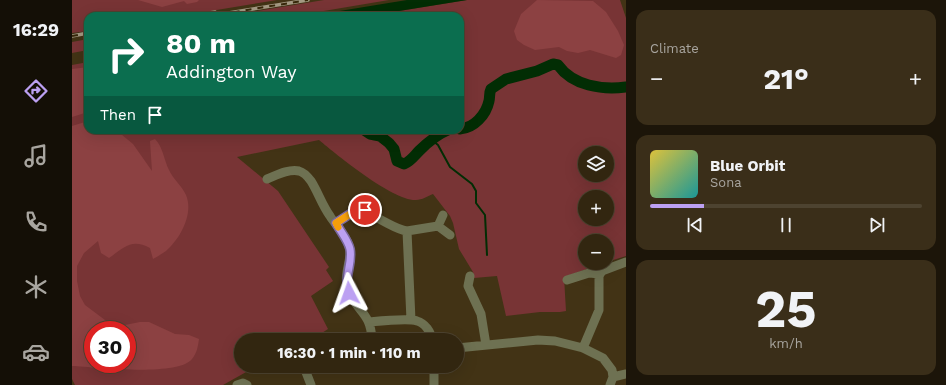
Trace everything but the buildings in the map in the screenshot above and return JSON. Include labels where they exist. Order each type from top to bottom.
[{"type":"street","points":[[267,179],[290,171],[300,172],[310,179],[329,215],[336,223],[350,247],[347,287],[353,300],[369,322],[372,333]]},
{"type":"street","points":[[336,223],[353,212],[365,210],[369,211],[383,221],[403,230],[407,231],[438,226],[450,235]]},
{"type":"street","points":[[438,226],[443,215]]},
{"type":"street","points":[[407,231],[411,320]]},
{"type":"street","points":[[583,348],[599,310],[598,281],[600,274],[602,271],[626,262]]},
{"type":"street","points":[[567,280],[589,273],[600,274]]},
{"type":"street","points":[[470,276],[468,286],[481,314],[486,345]]},
{"type":"street","points":[[369,322],[418,321],[426,327],[430,333]]},
{"type":"street","points":[[464,347],[538,340],[555,341],[583,348],[603,358],[610,365],[612,370],[612,381],[626,374]]},
{"type":"street","points":[[309,373],[311,385]]},
{"type":"street","points":[[434,373],[434,385]]},
{"type":"street","points":[[237,385],[243,383],[247,385]]},
{"type":"shaded area","points":[[72,0],[277,0],[204,12],[84,12],[84,32],[72,33]]},
{"type":"shaded area","points":[[138,0],[199,0],[197,2],[187,4],[184,1],[162,7]]},
{"type":"shaded area","points":[[324,0],[389,0],[318,12],[251,12]]},
{"type":"shaded area","points":[[407,0],[467,0],[393,12],[334,12]]},
{"type":"shaded area","points":[[467,0],[620,0],[626,18],[626,256],[614,260],[614,234],[578,234],[578,270],[584,270],[564,277],[566,311],[506,316],[497,276],[474,278],[473,272],[459,249],[450,216],[433,194],[423,199],[416,200],[394,193],[366,176],[319,140],[237,157],[278,191],[329,267],[326,270],[333,281],[311,296],[328,329],[322,333],[234,333],[234,373],[244,373],[223,385],[75,385],[72,379],[72,65],[84,63],[84,134],[464,134],[464,12],[393,12]]},
{"type":"shaded area","points":[[537,0],[593,1],[606,12],[618,31],[624,45],[621,55],[616,58],[590,50],[578,53],[567,51],[559,47],[535,50],[524,45],[517,40],[514,31],[521,14]]},
{"type":"shaded area","points":[[84,40],[84,51],[72,53],[72,42]]},
{"type":"shaded area","points":[[84,68],[84,113],[72,117],[72,69]]},
{"type":"shaded area","points":[[84,122],[84,134],[121,134],[133,144],[152,171],[150,141],[155,139],[160,146],[167,166],[186,195],[188,210],[184,226],[176,240],[166,251],[153,259],[150,248],[138,244],[128,246],[109,258],[101,253],[98,241],[84,253],[77,266],[77,281],[80,296],[85,305],[106,321],[84,321],[84,367],[72,366],[72,126]]},
{"type":"shaded area","points":[[149,322],[175,334],[189,335],[199,339],[194,357],[184,365],[171,368],[136,370],[136,323]]},
{"type":"waterway","points":[[464,128],[475,123],[482,116],[489,101],[491,89],[506,79],[537,71],[553,64],[558,65],[572,78],[589,85],[607,88],[626,87]]},
{"type":"waterway","points":[[370,134],[380,136],[389,143],[394,149],[397,161],[404,164],[411,160],[422,148],[440,134]]},
{"type":"waterway","points":[[432,140],[438,145],[450,167],[472,184],[476,191],[476,203],[485,215],[487,255]]},
{"type":"railway","points":[[234,12],[308,0]]},
{"type":"railway","points":[[72,36],[84,34]]},
{"type":"slow traffic","points":[[338,227],[336,223],[350,214]]},
{"type":"route","points":[[349,293],[347,281],[350,247],[336,223],[353,212],[365,210]]}]
